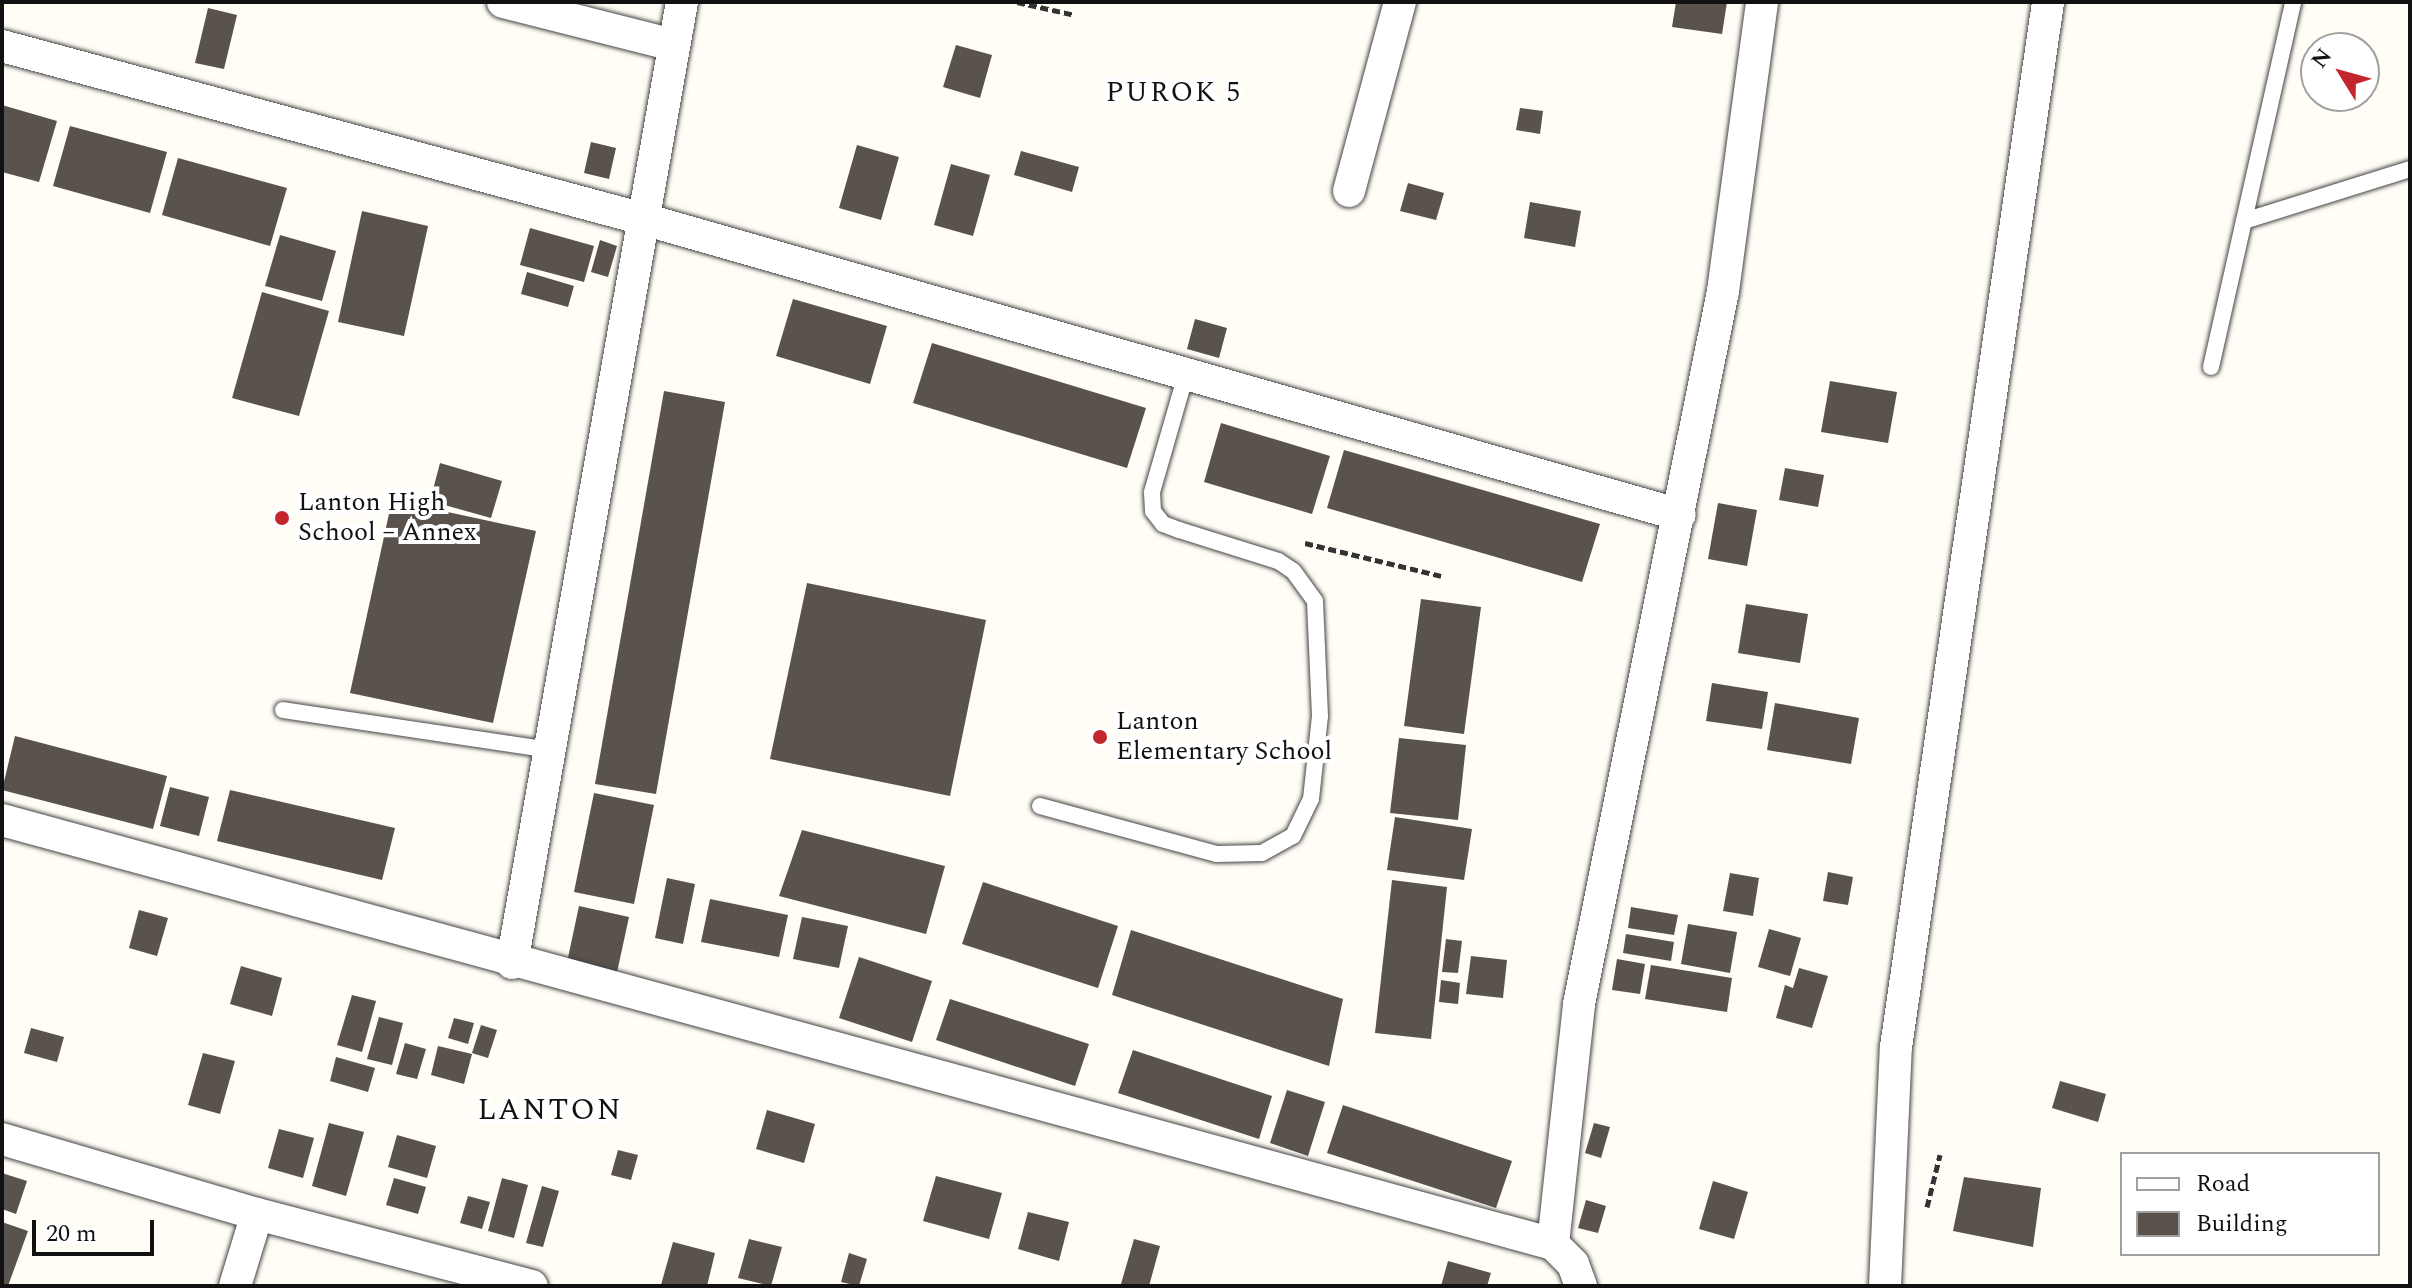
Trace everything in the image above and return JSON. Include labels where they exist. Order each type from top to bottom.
[{"type":"street","points":[[503,2],[673,45]]},
{"type":"street","points":[[512,963],[682,2]]},
{"type":"street","points":[[1349,191],[1400,2]]},
{"type":"street","points":[[1553,1244],[1579,1004],[1723,291],[1762,2]]},
{"type":"street","points":[[1885,1286],[1896,1047],[2048,2]]},
{"type":"street","points":[[2,46],[643,219],[1680,515]]},
{"type":"street","points":[[2,820],[512,963],[1553,1244],[1573,1264],[1581,1286]]},
{"type":"street","points":[[2,1139],[257,1214],[532,1286]]},
{"type":"street","points":[[235,1286],[257,1214]]},
{"type":"lane","points":[[2211,367],[2293,2]]},
{"type":"lane","points":[[2244,221],[2410,169]]},
{"type":"lane","points":[[1040,806],[1217,854],[1262,853],[1293,836],[1311,799],[1320,716],[1315,601],[1306,584],[1278,561],[1163,524],[1153,511],[1152,492],[1186,374]]},
{"type":"lane","points":[[283,710],[550,750]]},
{"type":"path","points":[[1017,2],[1075,15]]},
{"type":"path","points":[[1301,542],[1441,576]]},
{"type":"building","points":[[1676,2],[1727,2],[1722,34],[1672,27]]},
{"type":"building","points":[[208,8],[237,15],[224,69],[195,63]]},
{"type":"building","points":[[956,45],[992,55],[980,98],[943,87]]},
{"type":"building","points":[[2,105],[57,121],[39,182],[2,172]]},
{"type":"building","points":[[1520,108],[1543,111],[1540,134],[1516,130]]},
{"type":"building","points":[[70,126],[167,152],[150,213],[53,186]]},
{"type":"building","points":[[591,142],[616,148],[609,179],[584,173]]},
{"type":"building","points":[[857,145],[899,157],[881,220],[839,208]]},
{"type":"building","points":[[1021,151],[1079,167],[1072,192],[1014,175]]},
{"type":"building","points":[[178,158],[287,188],[270,246],[162,215]]},
{"type":"building","points":[[951,164],[990,175],[973,236],[934,225]]},
{"type":"building","points":[[1408,183],[1444,193],[1436,220],[1400,211]]},
{"type":"building","points":[[1530,202],[1581,211],[1575,247],[1524,238]]},
{"type":"building","points":[[362,211],[428,226],[404,336],[338,322]]},
{"type":"building","points":[[530,228],[594,246],[584,282],[520,265]]},
{"type":"building","points":[[280,235],[336,251],[322,301],[265,286]]},
{"type":"building","points":[[600,240],[617,246],[608,277],[591,272]]},
{"type":"building","points":[[527,272],[574,286],[568,307],[521,294]]},
{"type":"building","points":[[262,292],[329,311],[299,416],[232,398]]},
{"type":"building","points":[[793,299],[887,326],[870,384],[776,356]]},
{"type":"building","points":[[1195,319],[1227,328],[1219,358],[1187,349]]},
{"type":"building","points":[[932,343],[1146,408],[1127,468],[913,403]]},
{"type":"building","points":[[1830,381],[1897,392],[1888,443],[1821,432]]},
{"type":"building","points":[[664,391],[725,402],[656,794],[595,784]]},
{"type":"building","points":[[1221,423],[1330,456],[1312,514],[1204,482]]},
{"type":"building","points":[[1344,450],[1600,524],[1582,582],[1327,508]]},
{"type":"building","points":[[440,463],[502,481],[491,518],[430,501]]},
{"type":"building","points":[[1785,468],[1824,475],[1818,507],[1779,500]]},
{"type":"building","points":[[392,500],[536,531],[493,723],[350,693]]},
{"type":"building","points":[[1718,503],[1757,510],[1747,566],[1708,559]]},
{"type":"building","points":[[807,583],[986,620],[950,796],[770,759]]},
{"type":"building","points":[[1421,599],[1481,607],[1464,734],[1404,726]]},
{"type":"building","points":[[1746,604],[1808,614],[1800,663],[1738,653]]},
{"type":"building","points":[[1712,683],[1768,692],[1762,729],[1706,721]]},
{"type":"building","points":[[1775,703],[1859,718],[1851,764],[1767,750]]},
{"type":"building","points":[[15,736],[167,776],[153,829],[2,790]]},
{"type":"building","points":[[1399,738],[1466,745],[1458,820],[1390,813]]},
{"type":"building","points":[[170,787],[209,797],[199,836],[160,826]]},
{"type":"building","points":[[230,790],[395,828],[382,880],[217,841]]},
{"type":"building","points":[[594,793],[654,805],[634,904],[574,892]]},
{"type":"building","points":[[1395,817],[1472,829],[1464,880],[1387,870]]},
{"type":"building","points":[[802,830],[945,866],[926,934],[779,896]]},
{"type":"building","points":[[1828,872],[1853,877],[1848,905],[1823,901]]},
{"type":"building","points":[[1730,873],[1759,878],[1753,916],[1723,911]]},
{"type":"building","points":[[667,878],[695,884],[683,944],[655,938]]},
{"type":"building","points":[[1392,880],[1447,887],[1431,1039],[1375,1033]]},
{"type":"building","points":[[983,882],[1118,926],[1098,988],[962,944]]},
{"type":"building","points":[[710,899],[788,915],[779,957],[701,942]]},
{"type":"building","points":[[579,906],[629,917],[616,977],[566,967]]},
{"type":"building","points":[[1631,907],[1678,915],[1674,935],[1628,928]]},
{"type":"building","points":[[139,910],[168,918],[157,956],[129,948]]},
{"type":"building","points":[[802,917],[848,926],[839,968],[793,959]]},
{"type":"building","points":[[1688,924],[1737,932],[1730,973],[1681,964]]},
{"type":"building","points":[[1769,929],[1801,938],[1790,976],[1758,967]]},
{"type":"building","points":[[1131,930],[1343,999],[1329,1066],[1112,995]]},
{"type":"building","points":[[1626,934],[1674,942],[1671,961],[1623,953]]},
{"type":"building","points":[[1446,939],[1462,941],[1458,973],[1442,972]]},
{"type":"building","points":[[1471,956],[1507,960],[1503,998],[1466,994]]},
{"type":"building","points":[[859,957],[932,981],[912,1042],[839,1018]]},
{"type":"building","points":[[1617,959],[1645,964],[1640,994],[1612,990]]},
{"type":"building","points":[[1651,965],[1732,978],[1727,1012],[1645,999]]},
{"type":"building","points":[[241,966],[282,978],[272,1016],[230,1004]]},
{"type":"building","points":[[1799,968],[1828,976],[1812,1028],[1776,1018],[1785,985],[1793,988]]},
{"type":"building","points":[[1441,980],[1460,983],[1458,1004],[1439,1002]]},
{"type":"building","points":[[352,995],[376,1001],[362,1052],[337,1045]]},
{"type":"building","points":[[950,999],[1089,1044],[1075,1086],[936,1040]]},
{"type":"building","points":[[379,1017],[403,1023],[392,1065],[367,1059]]},
{"type":"building","points":[[454,1018],[474,1023],[468,1044],[448,1038]]},
{"type":"building","points":[[481,1025],[497,1030],[488,1058],[472,1053]]},
{"type":"building","points":[[31,1028],[64,1037],[57,1062],[24,1053]]},
{"type":"building","points":[[405,1043],[426,1049],[417,1079],[396,1074]]},
{"type":"building","points":[[438,1046],[472,1054],[464,1084],[431,1075]]},
{"type":"building","points":[[1133,1050],[1272,1096],[1259,1139],[1118,1093]]},
{"type":"building","points":[[203,1053],[235,1061],[220,1114],[188,1105]]},
{"type":"building","points":[[336,1057],[375,1068],[368,1092],[330,1081]]},
{"type":"building","points":[[2060,1081],[2106,1094],[2098,1122],[2052,1108]]},
{"type":"building","points":[[1287,1090],[1325,1102],[1308,1156],[1270,1143]]},
{"type":"building","points":[[1343,1105],[1512,1161],[1496,1208],[1327,1153]]},
{"type":"building","points":[[767,1110],[815,1124],[804,1163],[756,1149]]},
{"type":"building","points":[[329,1123],[364,1132],[346,1196],[312,1186]]},
{"type":"building","points":[[1594,1123],[1610,1127],[1601,1158],[1585,1153]]},
{"type":"building","points":[[279,1129],[314,1138],[303,1178],[268,1168]]},
{"type":"building","points":[[397,1135],[436,1146],[427,1178],[388,1167]]},
{"type":"building","points":[[618,1150],[638,1155],[631,1180],[611,1175]]},
{"type":"building","points":[[2,1173],[27,1181],[16,1214],[2,1209]]},
{"type":"building","points":[[936,1176],[1002,1193],[989,1239],[923,1221]]},
{"type":"building","points":[[1964,1177],[2041,1188],[2033,1247],[1953,1231]]},
{"type":"building","points":[[394,1178],[426,1187],[418,1214],[386,1205]]},
{"type":"building","points":[[502,1178],[528,1185],[514,1238],[488,1231]]},
{"type":"building","points":[[1713,1181],[1748,1192],[1734,1239],[1699,1229]]},
{"type":"building","points":[[542,1186],[559,1191],[543,1247],[526,1243]]},
{"type":"building","points":[[468,1196],[490,1202],[482,1229],[460,1223]]},
{"type":"building","points":[[1586,1200],[1606,1206],[1598,1233],[1578,1228]]},
{"type":"building","points":[[1028,1212],[1069,1222],[1059,1261],[1018,1249]]},
{"type":"building","points":[[2,1222],[28,1231],[8,1286],[2,1286]]},
{"type":"building","points":[[749,1239],[782,1247],[771,1286],[738,1278]]},
{"type":"building","points":[[1134,1239],[1160,1246],[1149,1286],[1121,1284]]},
{"type":"building","points":[[673,1242],[715,1253],[707,1286],[661,1285]]},
{"type":"building","points":[[849,1253],[867,1259],[859,1286],[841,1282]]},
{"type":"building","points":[[1448,1261],[1491,1273],[1487,1286],[1441,1286]]},
{"type":"place","name":"Lanton High School – Annex","points":[[282,518]]},
{"type":"place","name":"Lanton Elementary School","points":[[1100,737]]},
{"type":"district","name":"PUROK 5","points":[[1174,93]]},
{"type":"district","name":"LANTON","points":[[550,1110]]}]
